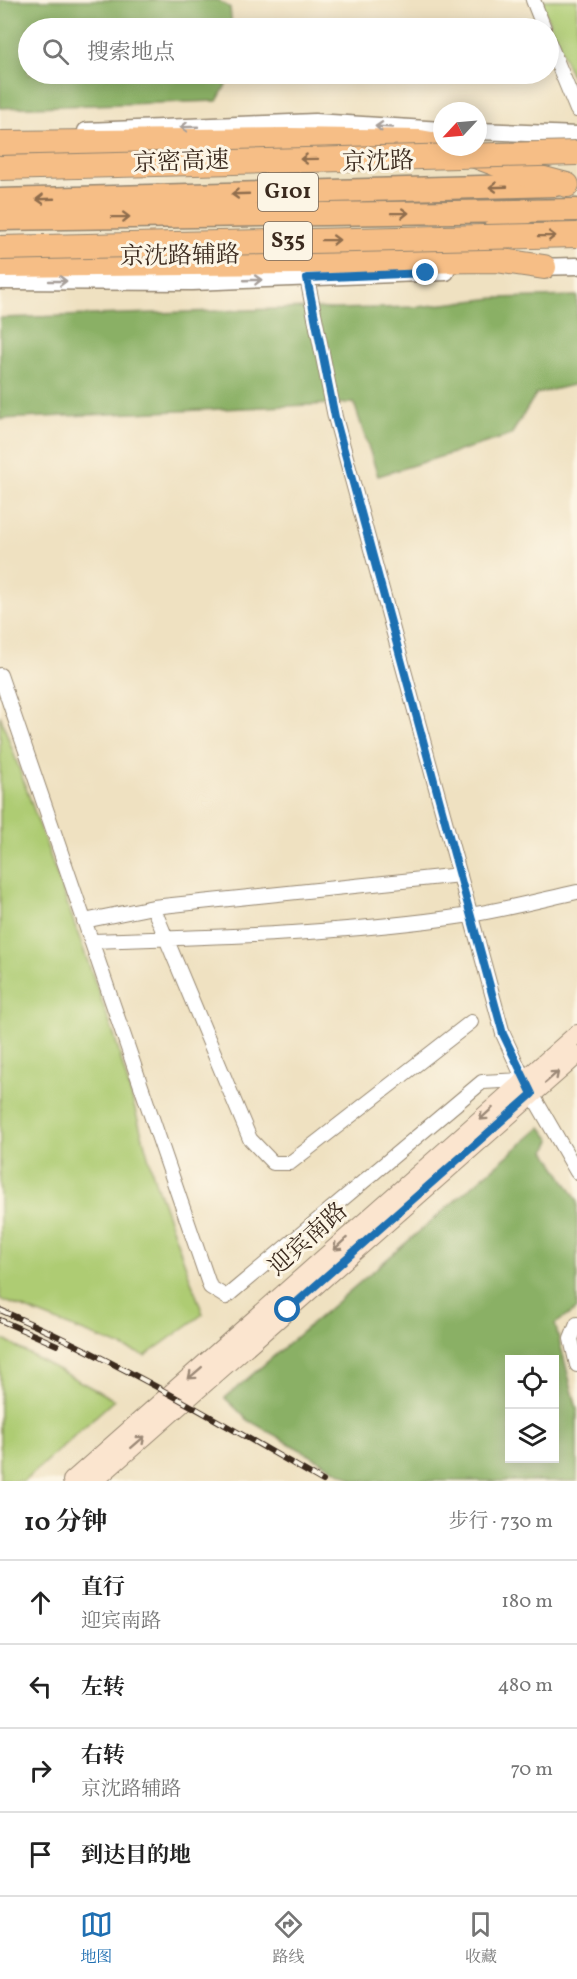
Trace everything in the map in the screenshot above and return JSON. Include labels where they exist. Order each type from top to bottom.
[{"type":"highway","points":[[0,143],[289,140],[420,142],[433,144]]},
{"type":"highway","name":"京密高速","points":[[0,168],[577,153]]},
{"type":"highway","points":[[474,156],[518,172],[572,185]]},
{"type":"highway","name":"京沈路","points":[[0,200],[572,185]]},
{"type":"highway","name":"京沈路","points":[[0,219],[577,210]]},
{"type":"highway","points":[[450,261],[526,211]]},
{"type":"highway","name":"S35","points":[[0,248],[577,235]]},
{"type":"highway","points":[[0,266],[496,260],[544,267]]},
{"type":"main road","name":"迎宾南路","points":[[94,1481],[528,1087],[577,1034]]},
{"type":"main road","name":"迎宾南路","points":[[72,1481],[528,1087],[577,1055]]},
{"type":"street","points":[[532,0],[540,18]]},
{"type":"street","points":[[559,65],[577,110]]},
{"type":"street","points":[[0,134],[315,122],[433,129]]},
{"type":"street","points":[[487,131],[577,135]]},
{"type":"street","name":"京沈路辅路","points":[[0,281],[192,282],[577,266]]},
{"type":"street","points":[[307,278],[335,417],[503,1034],[528,1087],[577,1172]]},
{"type":"street","points":[[0,675],[210,1287],[226,1297],[482,1082],[528,1087]]},
{"type":"street","points":[[84,921],[153,907],[460,875]]},
{"type":"street","points":[[91,941],[165,939],[385,925],[471,914],[577,892]]},
{"type":"street","points":[[153,907],[250,1139],[273,1163],[290,1163],[471,1022]]},
{"type":"street","points":[[577,1324],[571,1339],[577,1365]]},
{"type":"green space","points":[[0,0],[218,0],[230,8],[231,18],[18,18],[18,84],[226,84],[217,101],[0,108]]},
{"type":"green space","points":[[540,0],[577,0],[577,89],[559,46],[559,18],[547,18]]},
{"type":"green space","points":[[577,296],[577,384],[536,394],[511,435],[378,476],[354,403],[0,419],[0,318],[309,308],[418,307],[495,298]]},
{"type":"green space","points":[[0,715],[115,1038],[155,1181],[203,1314],[145,1356],[0,1299]]},
{"type":"green space","points":[[541,1127],[551,1140],[546,1151],[577,1200],[577,1309],[555,1324],[577,1409],[577,1481],[355,1481],[248,1420],[225,1398]]},
{"type":"green space","points":[[0,1338],[114,1400],[24,1481],[0,1481]]},
{"type":"railway","points":[[0,1310],[124,1369],[323,1481]]},
{"type":"railway","points":[[0,1320],[57,1345]]},
{"type":"route","points":[[288,1310],[532,1094],[503,1034],[335,417],[307,278],[426,273]]}]
